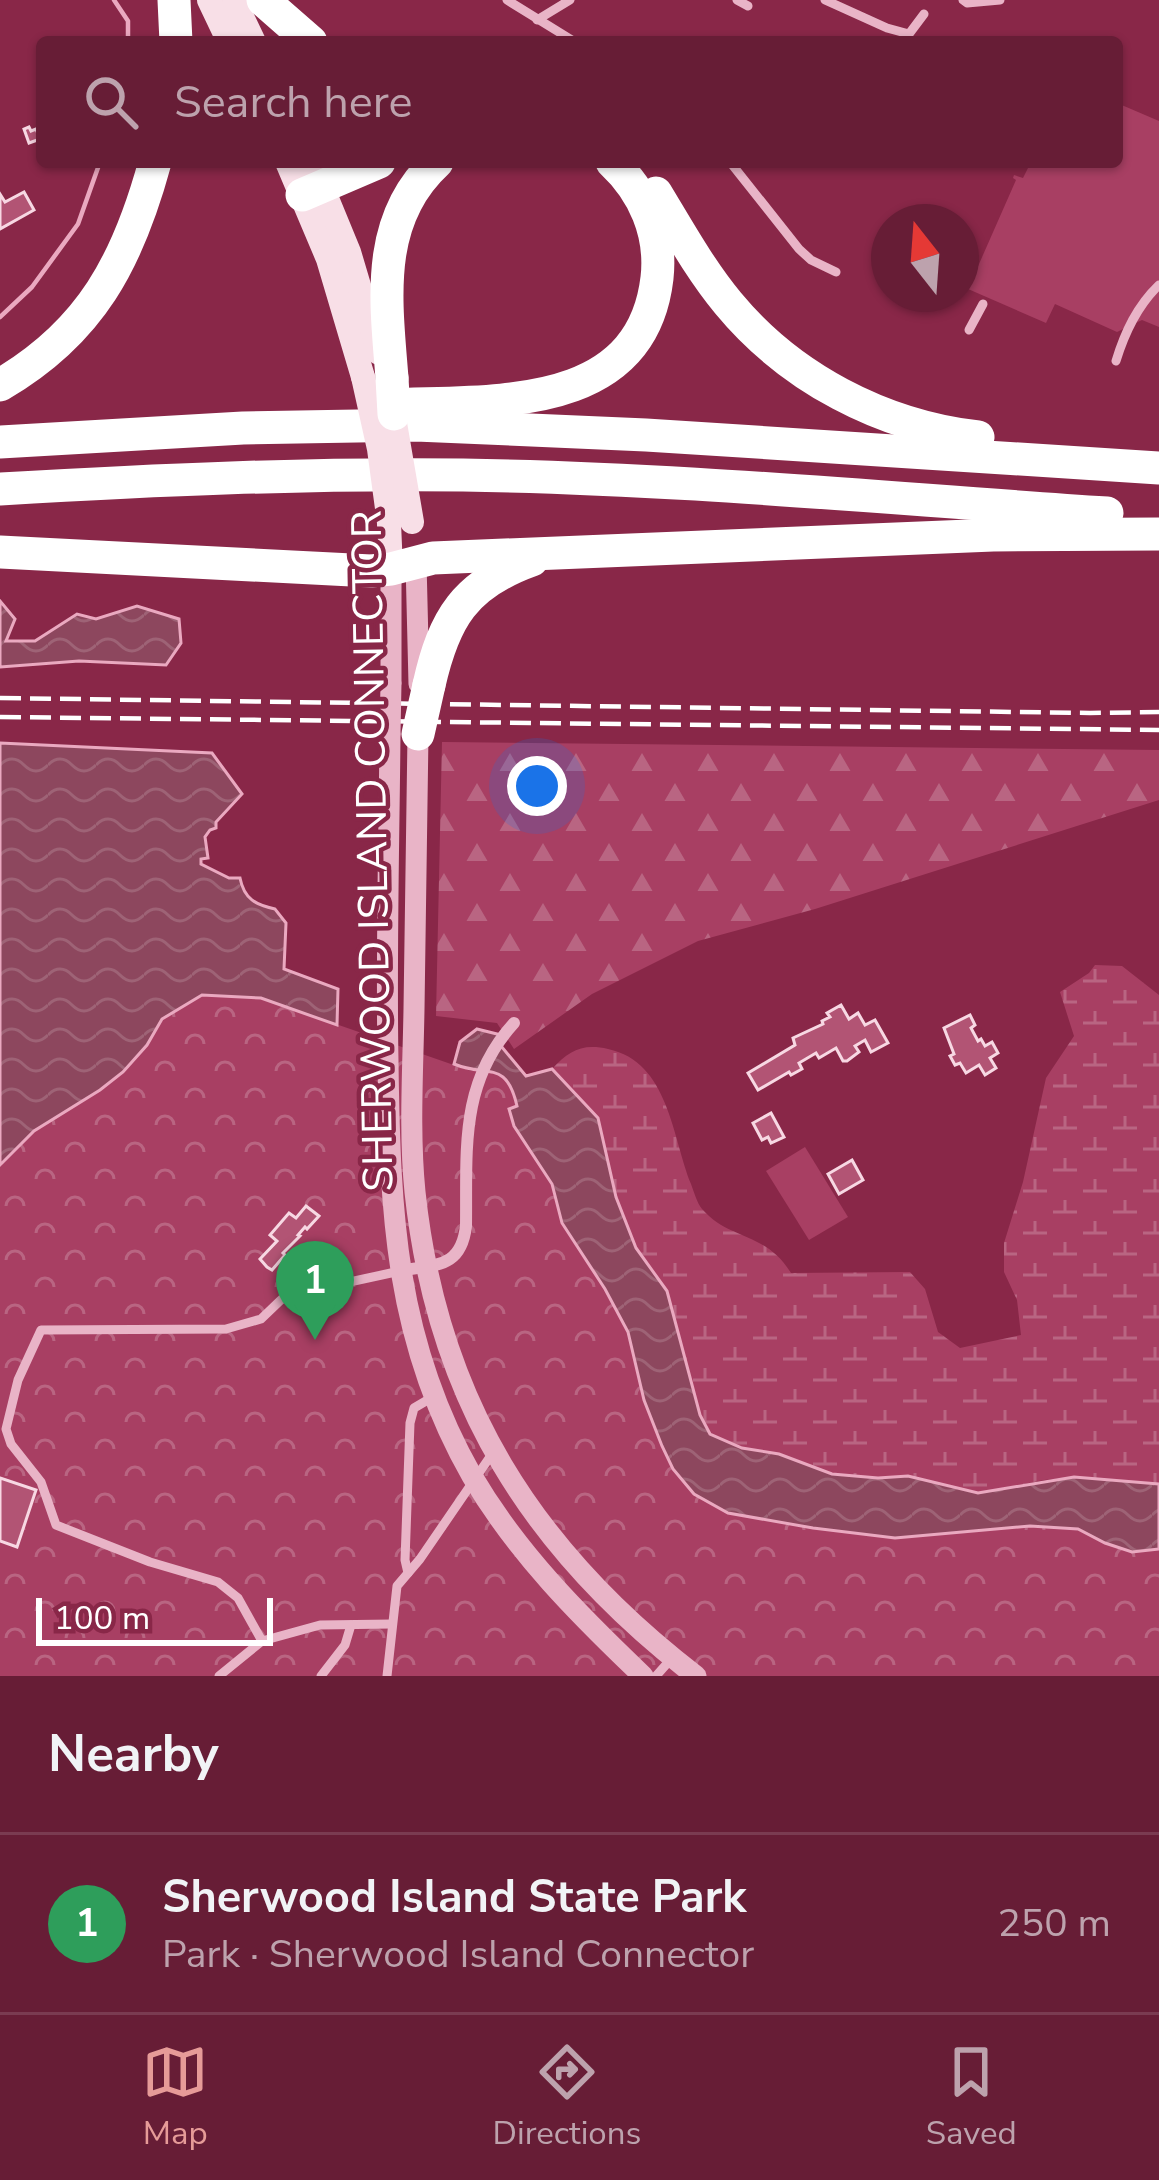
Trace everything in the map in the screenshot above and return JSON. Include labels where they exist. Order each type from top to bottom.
[{"type":"highway","points":[[174,0],[176,36]]},
{"type":"highway","points":[[263,0],[304,36]]},
{"type":"highway","points":[[0,385],[59,344],[105,288],[127,247],[153,168]]},
{"type":"highway","points":[[312,181],[358,168]]},
{"type":"highway","points":[[394,414],[380,378],[390,243],[402,208],[432,168]]},
{"type":"highway","points":[[127,434],[288,411],[520,398],[560,392],[596,376],[638,332],[654,295],[657,274],[656,237],[645,206],[618,168]]},
{"type":"highway","points":[[639,168],[706,274],[741,318],[791,362],[850,399],[892,418],[936,430],[1159,456]]},
{"type":"highway","points":[[0,442],[357,425],[532,429],[1159,468]]},
{"type":"highway","points":[[0,489],[254,476],[484,475],[1159,516]]},
{"type":"highway","points":[[0,552],[352,570],[433,558],[993,535],[1159,534]]},
{"type":"highway","points":[[404,734],[444,632],[471,595],[497,575],[548,554]]},
{"type":"main road","points":[[209,0],[226,36]]},
{"type":"main road","points":[[234,0],[251,36]]},
{"type":"main road","name":"SHERWOOD ISLAND CONNECTOR","points":[[312,181],[349,252],[380,378],[379,449],[400,522]]},
{"type":"main road","name":"SHERWOOD ISLAND CONNECTOR","points":[[394,414],[403,566]]},
{"type":"street","name":"SHERWOOD ISLAND CONNECTOR","points":[[403,566],[391,683],[404,734],[412,1126],[427,1266],[455,1367],[519,1494],[556,1546],[602,1597],[695,1676]]},
{"type":"street","name":"SHERWOOD ISLAND CONNECTOR","points":[[403,566],[423,685]]},
{"type":"street","name":"SHERWOOD ISLAND CONNECTOR","points":[[404,734],[386,981],[392,1202],[413,1335],[434,1396],[474,1479],[528,1558],[643,1676]]},
{"type":"street","points":[[400,1271],[451,1260],[463,1245],[470,1108],[482,1073],[514,1023]]},
{"type":"lane","points":[[507,0],[565,36]]},
{"type":"lane","points":[[537,20],[570,0]]},
{"type":"lane","points":[[825,0],[909,34],[924,14]]},
{"type":"lane","points":[[963,0],[1000,0]]},
{"type":"lane","points":[[735,168],[799,249],[836,272]]},
{"type":"lane","points":[[1115,361],[1144,299],[1159,285]]},
{"type":"lane","points":[[969,330],[983,304]]},
{"type":"lane","points":[[262,1641],[238,1598],[218,1582],[56,1526],[41,1482],[11,1444],[6,1429],[18,1380],[41,1330],[226,1329],[261,1319],[285,1296],[400,1271]]},
{"type":"lane","points":[[408,1574],[410,1423],[414,1408],[434,1396]]},
{"type":"lane","points":[[387,1676],[397,1586],[494,1451]]},
{"type":"lane","points":[[219,1676],[262,1641],[320,1625],[392,1624]]},
{"type":"lane","points":[[321,1676],[345,1645],[351,1625]]},
{"type":"lane","points":[[656,1676],[672,1658]]},
{"type":"green space","points":[[1123,106],[1159,121],[1159,327],[1142,320],[1117,332],[1055,304],[1046,323],[979,294],[979,264],[1016,180],[1014,175],[1023,178],[1028,168],[1123,168]]},
{"type":"green space","points":[[442,742],[1159,750],[1159,800],[815,909],[698,941],[592,994],[514,1049],[497,1023],[436,1016]]},
{"type":"green space","points":[[1095,965],[1122,966],[1159,995],[1159,1484],[1074,1477],[978,1493],[908,1476],[832,1474],[710,1434],[700,1415],[667,1291],[636,1248],[616,1197],[598,1118],[552,1069],[583,1048],[599,1047],[628,1057],[656,1085],[697,1201],[713,1219],[770,1250],[791,1273],[910,1272],[925,1289],[938,1332],[960,1348],[1021,1335],[1017,1300],[1004,1272],[1004,1243],[1046,1078],[1074,1036],[1060,992]]},
{"type":"green space","points":[[202,995],[261,998],[471,1071],[496,1074],[510,1084],[516,1102],[514,1126],[552,1184],[562,1223],[628,1332],[644,1400],[673,1469],[695,1494],[729,1513],[983,1529],[1078,1529],[1132,1552],[1159,1549],[1159,1676],[0,1676],[0,1165],[34,1131],[100,1090],[147,1045],[162,1019]]},
{"type":"green space","points":[[805,1147],[848,1217],[809,1240],[766,1171]]},
{"type":"water","points":[[0,601],[15,619],[6,641],[35,641],[77,614],[96,619],[137,606],[179,619],[181,643],[166,665],[79,661],[0,667]]},
{"type":"water","points":[[0,743],[212,753],[242,794],[205,837],[208,858],[201,859],[201,864],[229,878],[240,878],[252,900],[275,909],[286,923],[284,969],[338,989],[337,1025],[261,998],[202,995],[162,1019],[123,1072],[34,1131],[0,1165]]},
{"type":"water","points":[[477,1029],[501,1035],[501,1046],[526,1076],[552,1069],[598,1118],[616,1197],[636,1248],[667,1291],[700,1415],[710,1434],[832,1474],[908,1476],[978,1493],[1074,1477],[1159,1484],[1159,1549],[1132,1552],[1078,1529],[1030,1526],[895,1538],[728,1513],[694,1494],[673,1469],[662,1446],[644,1400],[628,1332],[562,1223],[552,1184],[514,1126],[509,1109],[517,1106],[513,1091],[501,1076],[454,1064],[460,1042]]},
{"type":"building","points":[[24,129],[36,129],[36,140],[29,143]]},
{"type":"building","points":[[24,192],[34,210],[0,229],[0,194],[5,202]]},
{"type":"building","points":[[841,1005],[849,1019],[858,1013],[865,1025],[875,1020],[888,1043],[871,1052],[865,1040],[855,1046],[859,1052],[847,1061],[836,1048],[819,1058],[816,1053],[799,1063],[802,1069],[758,1090],[748,1073],[795,1045],[793,1038],[823,1024],[830,1017],[827,1013]]},
{"type":"building","points":[[970,1015],[978,1041],[985,1046],[992,1042],[998,1053],[990,1058],[996,1068],[985,1075],[979,1065],[966,1073],[950,1056],[954,1054],[944,1028]]},
{"type":"building","points":[[771,1113],[784,1137],[771,1143],[768,1137],[762,1140],[753,1123]]},
{"type":"building","points":[[852,1160],[863,1180],[839,1194],[828,1174]]},
{"type":"building","points":[[306,1206],[319,1216],[272,1270],[260,1259],[277,1241],[270,1235],[289,1213],[296,1218]]},
{"type":"building","points":[[0,1478],[36,1490],[17,1547],[0,1541]]},
{"type":"waterway","points":[[114,0],[128,21],[128,36]]},
{"type":"waterway","points":[[0,317],[32,287],[78,224],[98,168]]},
{"type":"railway","points":[[0,698],[1159,712]]},
{"type":"railway","points":[[0,717],[1159,730]]},
{"type":"place","name":"Sherwood Island State Park","points":[[315,1340]]}]
